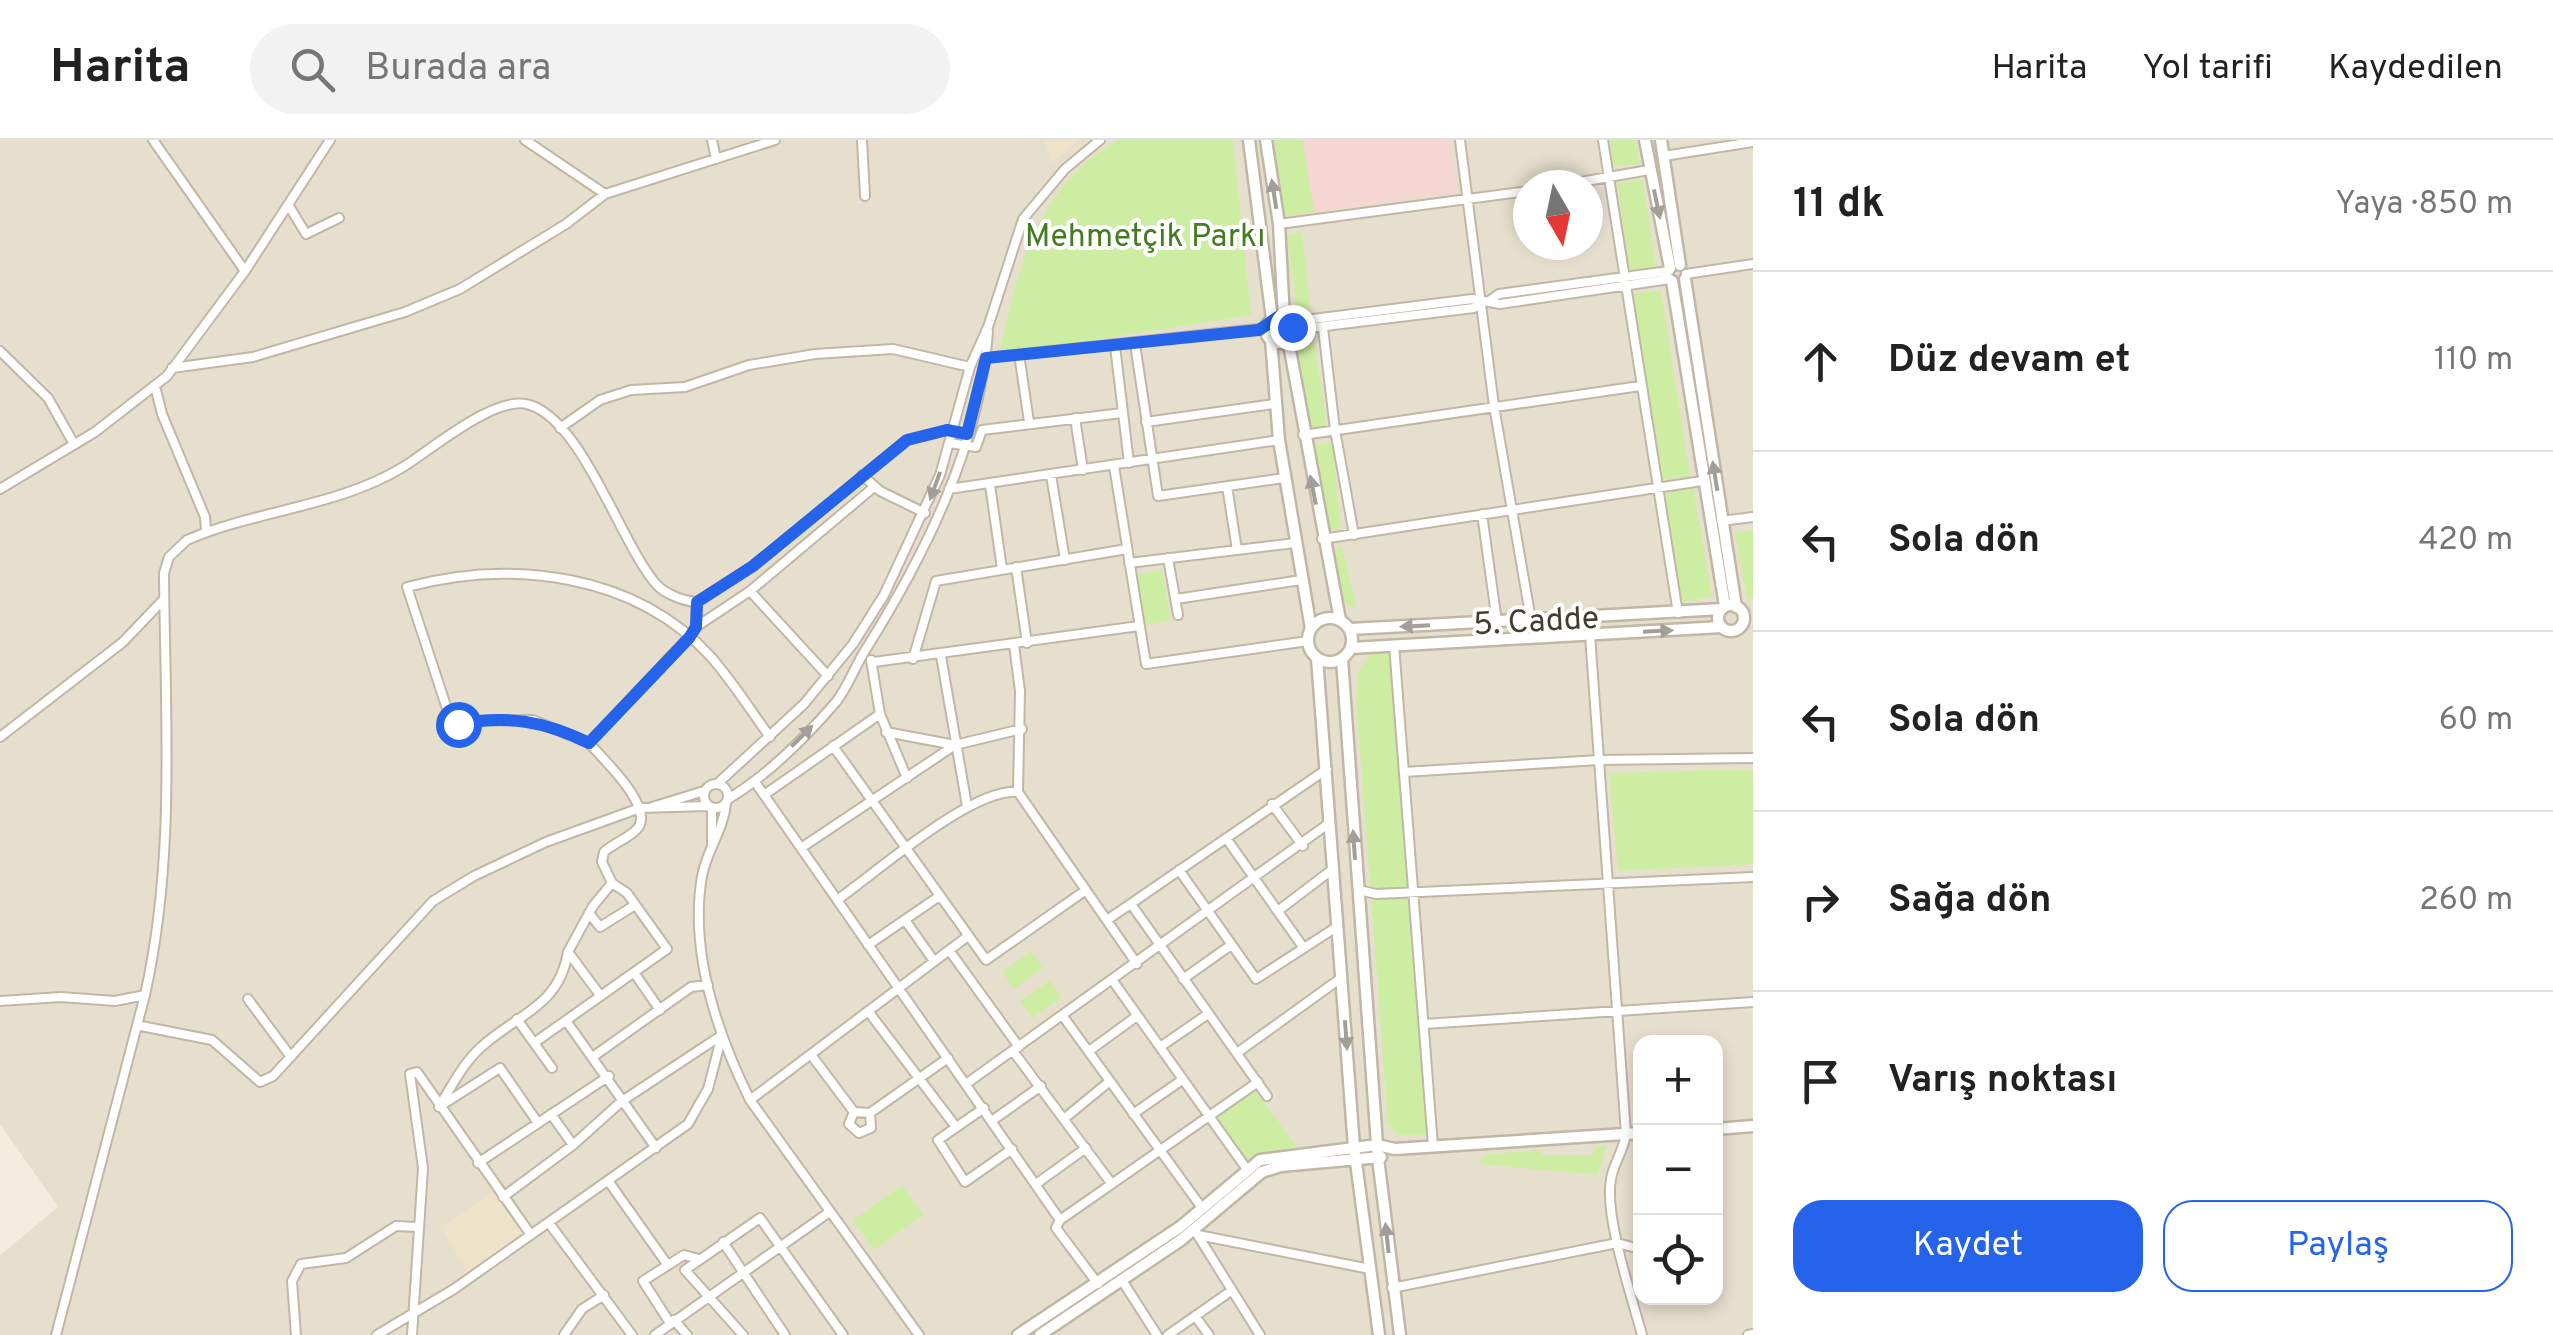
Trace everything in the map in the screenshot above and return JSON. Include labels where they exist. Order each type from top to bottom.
[{"type":"street","points":[[153,140],[245,271]]},
{"type":"street","points":[[0,490],[74,444],[155,386],[172,368],[245,271],[330,140]]},
{"type":"street","points":[[525,140],[605,194]]},
{"type":"street","points":[[712,140],[716,159]]},
{"type":"street","points":[[172,368],[253,357],[406,312],[460,289],[566,224],[605,194],[775,140]]},
{"type":"street","points":[[862,140],[865,196]]},
{"type":"street","points":[[140,1026],[212,1040],[260,1082],[273,1076],[433,901],[474,876],[546,842],[704,791],[770,737],[828,676],[884,596],[925,513],[970,367],[988,328],[1023,219],[1064,169],[1100,140]]},
{"type":"street","points":[[1249,140],[1340,620]]},
{"type":"street","points":[[1266,140],[1279,224],[1282,326],[1271,340],[1274,404],[1311,628],[1308,642],[1317,658],[1354,1147],[1379,1335]]},
{"type":"street","points":[[1460,140],[1485,301],[1494,406],[1531,620]]},
{"type":"street","points":[[1602,140],[1628,280],[1640,386],[1678,613]]},
{"type":"street","points":[[1645,140],[1676,274],[1722,520],[1731,608]]},
{"type":"street","points":[[1661,140],[1702,481],[1731,608],[1747,625]]},
{"type":"street","points":[[1664,156],[1753,142]]},
{"type":"street","points":[[1603,178],[1649,170]]},
{"type":"street","points":[[1279,224],[1513,194]]},
{"type":"street","points":[[288,206],[306,234],[340,218]]},
{"type":"street","points":[[1282,326],[1323,328],[1474,308],[1499,294],[1753,264]]},
{"type":"street","points":[[986,358],[1135,344],[1472,299],[1485,301]]},
{"type":"street","points":[[1271,340],[1282,326]]},
{"type":"street","points":[[645,808],[710,807],[728,801],[756,782],[838,700],[907,579],[949,489],[986,358],[988,328]]},
{"type":"street","points":[[1323,328],[1334,430],[1354,535]]},
{"type":"street","points":[[1135,344],[1158,496],[1284,478]]},
{"type":"street","points":[[1115,346],[1129,463]]},
{"type":"street","points":[[560,428],[600,400],[631,390],[685,387],[749,366],[815,354],[893,349],[970,367]]},
{"type":"street","points":[[0,352],[48,398],[74,444]]},
{"type":"street","points":[[1019,354],[1028,422]]},
{"type":"street","points":[[155,386],[162,414],[205,517],[206,532]]},
{"type":"street","points":[[1302,435],[1640,386]]},
{"type":"street","points":[[56,1335],[140,1026],[160,904],[168,777],[164,598],[169,557],[186,540],[358,488],[400,470],[500,408],[531,404],[560,428],[608,498],[656,584],[674,596],[697,602],[753,566],[907,440],[952,430],[967,434]]},
{"type":"street","points":[[1146,422],[1274,404]]},
{"type":"street","points":[[949,443],[976,447],[982,430],[1122,413]]},
{"type":"street","points":[[1075,418],[1083,470]]},
{"type":"street","points":[[949,489],[1278,440]]},
{"type":"street","points":[[1114,466],[1146,664],[1308,642]]},
{"type":"street","points":[[862,475],[874,486],[925,513]]},
{"type":"street","points":[[1051,475],[1065,560]]},
{"type":"street","points":[[1322,540],[1702,481]]},
{"type":"street","points":[[990,485],[1002,569]]},
{"type":"street","points":[[589,743],[696,627],[750,591],[874,486]]},
{"type":"street","points":[[1227,486],[1237,550]]},
{"type":"street","points":[[1482,514],[1497,622]]},
{"type":"street","points":[[1722,520],[1753,517]]},
{"type":"street","points":[[1129,564],[1295,544]]},
{"type":"street","points":[[913,660],[936,581],[1126,549]]},
{"type":"street","points":[[1168,558],[1178,615]]},
{"type":"street","points":[[1016,566],[1027,643]]},
{"type":"street","points":[[645,808],[589,743],[533,720],[451,720],[407,587],[474,574],[552,576],[614,594],[689,638],[711,657],[770,737]]},
{"type":"street","points":[[1176,600],[1301,580]]},
{"type":"street","points":[[750,591],[828,676]]},
{"type":"street","points":[[0,737],[123,642],[164,598]]},
{"type":"street","points":[[696,627],[697,602]]},
{"type":"street","points":[[1722,628],[1718,618],[1731,608]]},
{"type":"street","name":"5. Cadde","points":[[1350,629],[1753,608]]},
{"type":"street","points":[[1311,628],[1327,618],[1340,620],[1350,629],[1351,648],[1342,658],[1330,662],[1317,658]]},
{"type":"street","name":"5. Cadde","points":[[1351,648],[1732,630],[1747,625]]},
{"type":"street","points":[[863,654],[874,662],[913,660],[1139,626]]},
{"type":"street","points":[[1590,635],[1626,1134],[1622,1158],[1611,1178],[1618,1243],[1642,1335]]},
{"type":"street","points":[[1014,645],[1022,729],[1018,792],[1137,964]]},
{"type":"street","points":[[1394,645],[1433,1146]]},
{"type":"street","points":[[941,656],[967,806]]},
{"type":"street","points":[[1342,658],[1378,1159],[1400,1335]]},
{"type":"street","points":[[874,662],[880,714],[907,778]]},
{"type":"street","points":[[764,795],[880,714]]},
{"type":"street","points":[[801,848],[955,745],[1022,729]]},
{"type":"street","points":[[886,732],[955,745]]},
{"type":"street","points":[[833,746],[986,960],[1086,890]]},
{"type":"street","points":[[1404,772],[1599,760],[1753,758]]},
{"type":"street","points":[[1107,920],[1327,768]]},
{"type":"street","points":[[756,782],[1060,1220]]},
{"type":"street","points":[[712,844],[725,818],[728,801],[728,790],[717,784]]},
{"type":"street","points":[[704,791],[710,807],[712,844],[699,913],[708,985],[722,1035],[750,1100],[919,1335]]},
{"type":"street","points":[[837,900],[967,806],[995,793],[1018,792]]},
{"type":"street","points":[[1272,804],[1304,846]]},
{"type":"street","points":[[534,1043],[667,949],[636,904],[612,884],[602,857],[638,828],[645,808]]},
{"type":"street","points":[[966,1084],[1162,948],[1304,846],[1328,824]]},
{"type":"street","points":[[1226,838],[1303,947]]},
{"type":"street","points":[[1179,870],[1256,979],[1338,926]]},
{"type":"street","points":[[1279,910],[1333,870]]},
{"type":"street","points":[[1358,889],[1376,894],[1753,877]]},
{"type":"street","points":[[440,1107],[464,1065],[517,1018],[556,991],[568,952],[589,913],[612,884]]},
{"type":"street","points":[[868,945],[938,897]]},
{"type":"street","points":[[589,913],[600,927],[636,904]]},
{"type":"street","points":[[1131,904],[1267,1096]]},
{"type":"street","points":[[905,920],[934,961]]},
{"type":"street","points":[[750,1100],[968,936]]},
{"type":"street","points":[[1183,979],[1232,945]]},
{"type":"street","points":[[949,950],[1111,1184]]},
{"type":"street","points":[[568,952],[600,995]]},
{"type":"street","points":[[635,974],[660,1010]]},
{"type":"street","points":[[1237,1053],[1341,978]]},
{"type":"street","points":[[1112,981],[1246,1168]]},
{"type":"street","points":[[594,1056],[691,988],[708,985]]},
{"type":"street","points":[[0,1001],[61,997],[116,1000],[145,995]]},
{"type":"street","points":[[248,999],[291,1057]]},
{"type":"street","points":[[1424,1024],[1753,1002]]},
{"type":"street","points":[[868,1011],[956,1127]]},
{"type":"street","points":[[1062,1014],[1202,1208]]},
{"type":"street","points":[[1160,1047],[1208,1014]]},
{"type":"street","points":[[1088,1051],[1137,1016]]},
{"type":"street","points":[[517,1018],[552,1068]]},
{"type":"street","points":[[567,1022],[609,1076],[656,1148]]},
{"type":"street","points":[[503,1197],[573,1145],[622,1101],[722,1035]]},
{"type":"street","points":[[377,1335],[550,1224],[688,1124],[699,1108],[722,1035]]},
{"type":"street","points":[[812,1056],[854,1112],[870,1113],[948,1058]]},
{"type":"street","points":[[440,1107],[500,1068],[538,1123]]},
{"type":"street","points":[[412,1335],[424,1168],[410,1074],[417,1072],[531,1235]]},
{"type":"street","points":[[478,1163],[609,1076]]},
{"type":"street","points":[[1133,1114],[1182,1080]]},
{"type":"street","points":[[1065,1118],[1110,1081]]},
{"type":"street","points":[[1098,1284],[1056,1228],[1060,1220],[1258,1082]]},
{"type":"street","points":[[992,1120],[1040,1086]]},
{"type":"street","points":[[984,1108],[938,1140],[965,1182],[1012,1149]]},
{"type":"street","points":[[854,1112],[849,1124],[859,1134],[872,1126],[870,1113]]},
{"type":"street","points":[[552,1114],[573,1145]]},
{"type":"street","points":[[1723,1128],[1753,1126]]},
{"type":"street","points":[[1018,1335],[1098,1284],[1202,1208],[1246,1168],[1278,1155],[1377,1145],[1394,1149],[1633,1134]]},
{"type":"street","points":[[1036,1184],[1086,1148]]},
{"type":"street","points":[[1040,1335],[1054,1332],[1196,1233],[1268,1169],[1378,1159],[1394,1149]]},
{"type":"street","points":[[610,1182],[667,1264]]},
{"type":"street","points":[[655,1335],[828,1213]]},
{"type":"street","points":[[743,1335],[685,1270],[760,1218],[842,1335]]},
{"type":"street","points":[[550,1224],[632,1335]]},
{"type":"street","points":[[296,1335],[292,1281],[301,1264],[346,1258],[396,1226],[418,1227]]},
{"type":"street","points":[[1196,1233],[1370,1269]]},
{"type":"street","points":[[1196,1233],[1260,1335]]},
{"type":"street","points":[[724,1242],[785,1335]]},
{"type":"street","points":[[1392,1288],[1618,1243],[1633,1247]]},
{"type":"street","points":[[686,1335],[672,1322],[643,1280],[684,1255],[699,1260]]},
{"type":"street","points":[[1123,1282],[1157,1335]]},
{"type":"street","points":[[1168,1335],[1231,1291]]},
{"type":"street","points":[[564,1335],[582,1308],[604,1295]]},
{"type":"street","points":[[1195,1316],[1209,1335]]},
{"type":"street","points":[[574,1322],[582,1335]]},
{"type":"shaded area","points":[[0,140],[1753,140],[1753,1335],[0,1335],[0,1255],[58,1207],[0,1124]]},
{"type":"shaded area","points":[[1045,140],[1079,140],[1051,163]]},
{"type":"shaded area","points":[[1303,140],[1449,140],[1456,193],[1314,212]]},
{"type":"shaded area","points":[[492,1192],[523,1234],[468,1272],[441,1228]]},
{"type":"green space","name":"Mehmetçik Parkı","points":[[1119,140],[1233,140],[1251,315],[999,355],[1023,261],[1050,205],[1068,180]]},
{"type":"green space","points":[[1274,140],[1303,140],[1314,212],[1285,216]]},
{"type":"green space","points":[[1610,140],[1636,140],[1640,164],[1614,167]]},
{"type":"green space","points":[[1643,179],[1656,268],[1630,272],[1617,183]]},
{"type":"green space","points":[[1302,231],[1311,317],[1298,319],[1287,235]]},
{"type":"green space","points":[[1661,290],[1690,476],[1663,479],[1633,294]]},
{"type":"green space","points":[[1314,342],[1327,426],[1309,429],[1298,344]]},
{"type":"green space","points":[[1332,443],[1341,528],[1329,530],[1311,445]]},
{"type":"green space","points":[[1693,486],[1712,597],[1682,602],[1665,494]]},
{"type":"green space","points":[[1753,530],[1753,600],[1747,599],[1735,532]]},
{"type":"green space","points":[[1342,546],[1357,609],[1343,602],[1332,549]]},
{"type":"green space","points":[[1162,570],[1170,616],[1167,621],[1140,626],[1133,575]]},
{"type":"green space","points":[[1369,654],[1389,654],[1428,1135],[1397,1135],[1388,1123],[1356,698],[1358,672]]},
{"type":"green space","points":[[1753,769],[1753,864],[1618,871],[1609,773]]},
{"type":"green space","points":[[1031,951],[1043,968],[1014,989],[1002,972]]},
{"type":"green space","points":[[1050,980],[1062,997],[1032,1018],[1020,1001]]},
{"type":"green space","points":[[1255,1091],[1298,1148],[1270,1151],[1243,1162],[1214,1119]]},
{"type":"green space","points":[[1607,1145],[1598,1175],[1477,1164],[1487,1154],[1542,1150],[1542,1155],[1593,1155],[1597,1146]]},
{"type":"green space","points":[[902,1185],[923,1215],[874,1250],[853,1220]]},
{"type":"route","points":[[458,724],[502,718],[533,720],[589,743],[689,638],[696,627],[697,602],[753,566],[907,440],[947,430],[967,434],[986,358],[1259,330],[1275,317],[1287,320],[1292,327]]}]
